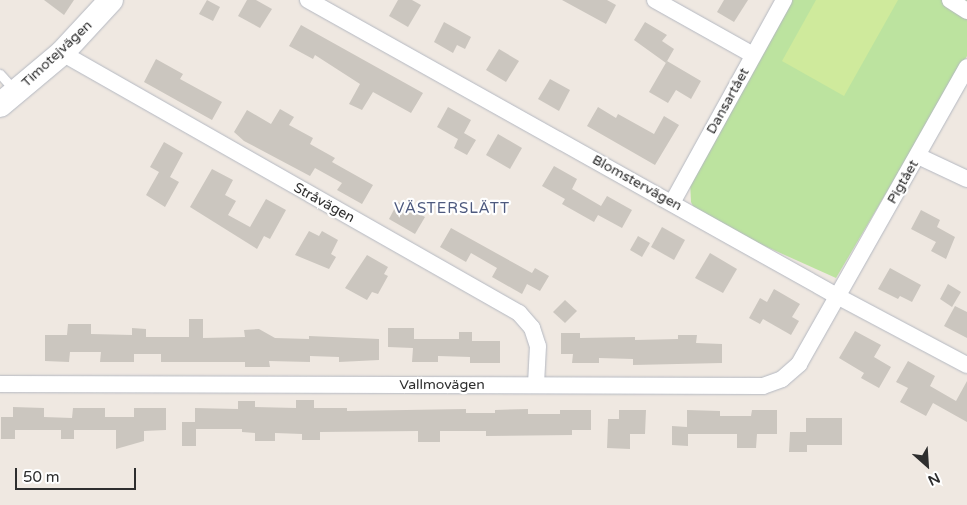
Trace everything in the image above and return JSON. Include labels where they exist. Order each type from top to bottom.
[{"type":"street","name":"Timotejvägen","points":[[8,99],[62,53],[110,0]]},
{"type":"street","name":"Blomstervägen","points":[[308,0],[837,296],[967,365]]},
{"type":"street","points":[[655,0],[753,55]]},
{"type":"street","name":"Dansartået","points":[[672,203],[784,0]]},
{"type":"street","points":[[950,0],[967,11]]},
{"type":"street","name":"Stråvägen","points":[[62,53],[519,313],[532,328],[538,346],[536,385]]},
{"type":"street","name":"Pigtået","points":[[837,296],[967,67]]},
{"type":"street","points":[[918,156],[967,179]]},
{"type":"street","name":"Vallmovägen","points":[[0,384],[763,386],[782,379],[798,364],[837,296]]},
{"type":"lane","points":[[0,74],[8,99]]},
{"type":"green space","points":[[790,0],[967,0],[967,56],[836,278],[698,216],[691,202],[690,181]]},
{"type":"green space","points":[[816,0],[898,0],[844,96],[782,61]]},
{"type":"building","points":[[44,0],[74,0],[64,15]]},
{"type":"building","points":[[207,0],[220,7],[213,21],[199,14]]},
{"type":"building","points":[[247,0],[256,0],[272,9],[260,28],[238,16]]},
{"type":"building","points":[[398,0],[412,0],[421,5],[408,27],[389,16]]},
{"type":"building","points":[[562,0],[607,0],[616,5],[606,24]]},
{"type":"building","points":[[724,0],[748,0],[734,22],[717,12]]},
{"type":"building","points":[[444,22],[471,37],[465,49],[457,45],[453,53],[434,42]]},
{"type":"building","points":[[645,22],[667,35],[662,41],[674,49],[666,63],[634,40]]},
{"type":"building","points":[[301,25],[423,93],[411,113],[373,92],[362,110],[349,104],[360,84],[315,55],[313,59],[289,46]]},
{"type":"building","points":[[499,49],[519,61],[506,82],[486,70]]},
{"type":"building","points":[[156,59],[183,74],[180,79],[222,102],[212,120],[144,82]]},
{"type":"building","points":[[667,61],[701,81],[691,99],[676,90],[668,103],[649,92]]},
{"type":"building","points":[[550,79],[570,90],[559,111],[538,99]]},
{"type":"building","points":[[448,107],[471,120],[464,133],[476,140],[467,155],[454,148],[458,139],[437,127]]},
{"type":"building","points":[[598,107],[616,118],[618,114],[654,134],[664,116],[679,125],[655,165],[587,126]]},
{"type":"building","points":[[280,109],[294,117],[289,125],[313,138],[310,144],[335,158],[332,162],[373,185],[362,204],[337,190],[342,183],[315,168],[310,176],[244,141],[234,132],[247,110],[271,124]]},
{"type":"building","points":[[498,134],[522,148],[510,169],[486,155]]},
{"type":"building","points":[[164,142],[183,153],[170,177],[179,182],[165,207],[146,195],[159,172],[150,167]]},
{"type":"building","points":[[554,166],[577,179],[572,189],[601,206],[607,196],[632,210],[622,228],[598,215],[594,222],[562,204],[565,199],[542,186]]},
{"type":"building","points":[[212,169],[233,180],[225,195],[236,201],[228,215],[250,227],[266,199],[286,210],[270,239],[264,236],[257,249],[190,207]]},
{"type":"building","points":[[398,202],[425,217],[415,234],[389,219]]},
{"type":"building","points":[[921,210],[940,220],[937,227],[955,237],[946,259],[931,251],[936,242],[911,229]]},
{"type":"building","points":[[662,227],[685,240],[674,260],[651,247]]},
{"type":"building","points":[[451,228],[532,273],[535,268],[549,276],[540,291],[527,284],[522,294],[492,277],[497,268],[471,253],[466,262],[440,247]]},
{"type":"building","points":[[309,231],[319,236],[322,231],[338,240],[331,254],[336,257],[329,269],[295,255]]},
{"type":"building","points":[[638,236],[650,243],[642,257],[630,250]]},
{"type":"building","points":[[710,253],[737,269],[723,293],[695,278]]},
{"type":"building","points":[[367,255],[388,267],[384,274],[388,276],[378,294],[372,292],[367,300],[345,288]]},
{"type":"building","points":[[890,268],[921,285],[912,302],[900,296],[898,299],[878,289]]},
{"type":"building","points":[[948,284],[961,292],[952,307],[940,299]]},
{"type":"building","points":[[774,289],[800,304],[792,317],[799,321],[791,335],[763,319],[760,324],[749,318],[760,298],[767,302]]},
{"type":"building","points":[[565,300],[577,311],[565,323],[553,312]]},
{"type":"building","points":[[955,306],[967,312],[967,338],[944,326]]},
{"type":"building","points":[[189,319],[203,319],[203,338],[245,337],[244,330],[259,329],[275,338],[309,339],[309,336],[379,339],[379,360],[339,362],[339,357],[310,356],[310,362],[269,361],[270,367],[245,367],[245,362],[161,362],[161,354],[134,354],[134,362],[100,362],[101,352],[70,352],[69,362],[45,361],[45,335],[67,335],[68,324],[91,324],[91,334],[132,335],[132,328],[146,329],[146,337],[189,337]]},
{"type":"building","points":[[388,328],[414,328],[414,339],[459,339],[459,332],[472,332],[472,341],[500,341],[500,363],[470,363],[470,357],[438,356],[438,362],[412,362],[413,348],[388,347]]},
{"type":"building","points":[[855,331],[881,345],[874,357],[891,367],[879,388],[861,378],[864,373],[839,358]]},
{"type":"building","points":[[561,333],[580,333],[580,338],[635,337],[635,340],[678,339],[678,335],[697,335],[696,343],[722,344],[722,363],[633,365],[633,359],[599,358],[599,363],[572,363],[573,354],[561,354]]},
{"type":"building","points":[[908,361],[935,376],[930,386],[956,401],[967,381],[967,422],[933,403],[926,416],[900,402],[908,388],[896,382]]},
{"type":"building","points":[[296,400],[314,400],[314,408],[347,408],[347,411],[466,409],[466,413],[495,413],[495,410],[528,409],[528,414],[560,414],[560,410],[591,410],[591,430],[572,430],[572,435],[486,436],[486,431],[440,431],[440,442],[418,442],[418,431],[320,432],[320,440],[302,440],[302,434],[275,433],[275,441],[255,441],[255,433],[242,432],[242,429],[196,429],[196,446],[182,446],[182,422],[195,422],[195,408],[238,409],[238,401],[255,401],[255,407],[296,408]]},
{"type":"building","points":[[13,407],[44,408],[44,417],[72,418],[73,408],[105,408],[105,417],[134,417],[134,408],[166,408],[166,430],[144,431],[144,441],[116,449],[116,430],[74,430],[74,439],[61,439],[61,430],[15,430],[15,439],[1,439],[1,417],[13,417]]},
{"type":"building","points":[[619,410],[646,410],[645,434],[630,434],[630,449],[607,448],[608,419],[619,419]]},
{"type":"building","points":[[687,410],[720,411],[720,416],[751,416],[752,410],[777,410],[777,434],[757,434],[756,448],[737,448],[737,434],[688,434],[688,446],[672,445],[672,426],[687,427]]},
{"type":"building","points":[[806,418],[842,418],[842,445],[807,445],[807,452],[789,452],[790,432],[806,432]]},
{"type":"district","name":"VÄSTERSLÄTT","points":[[452,209]]}]
